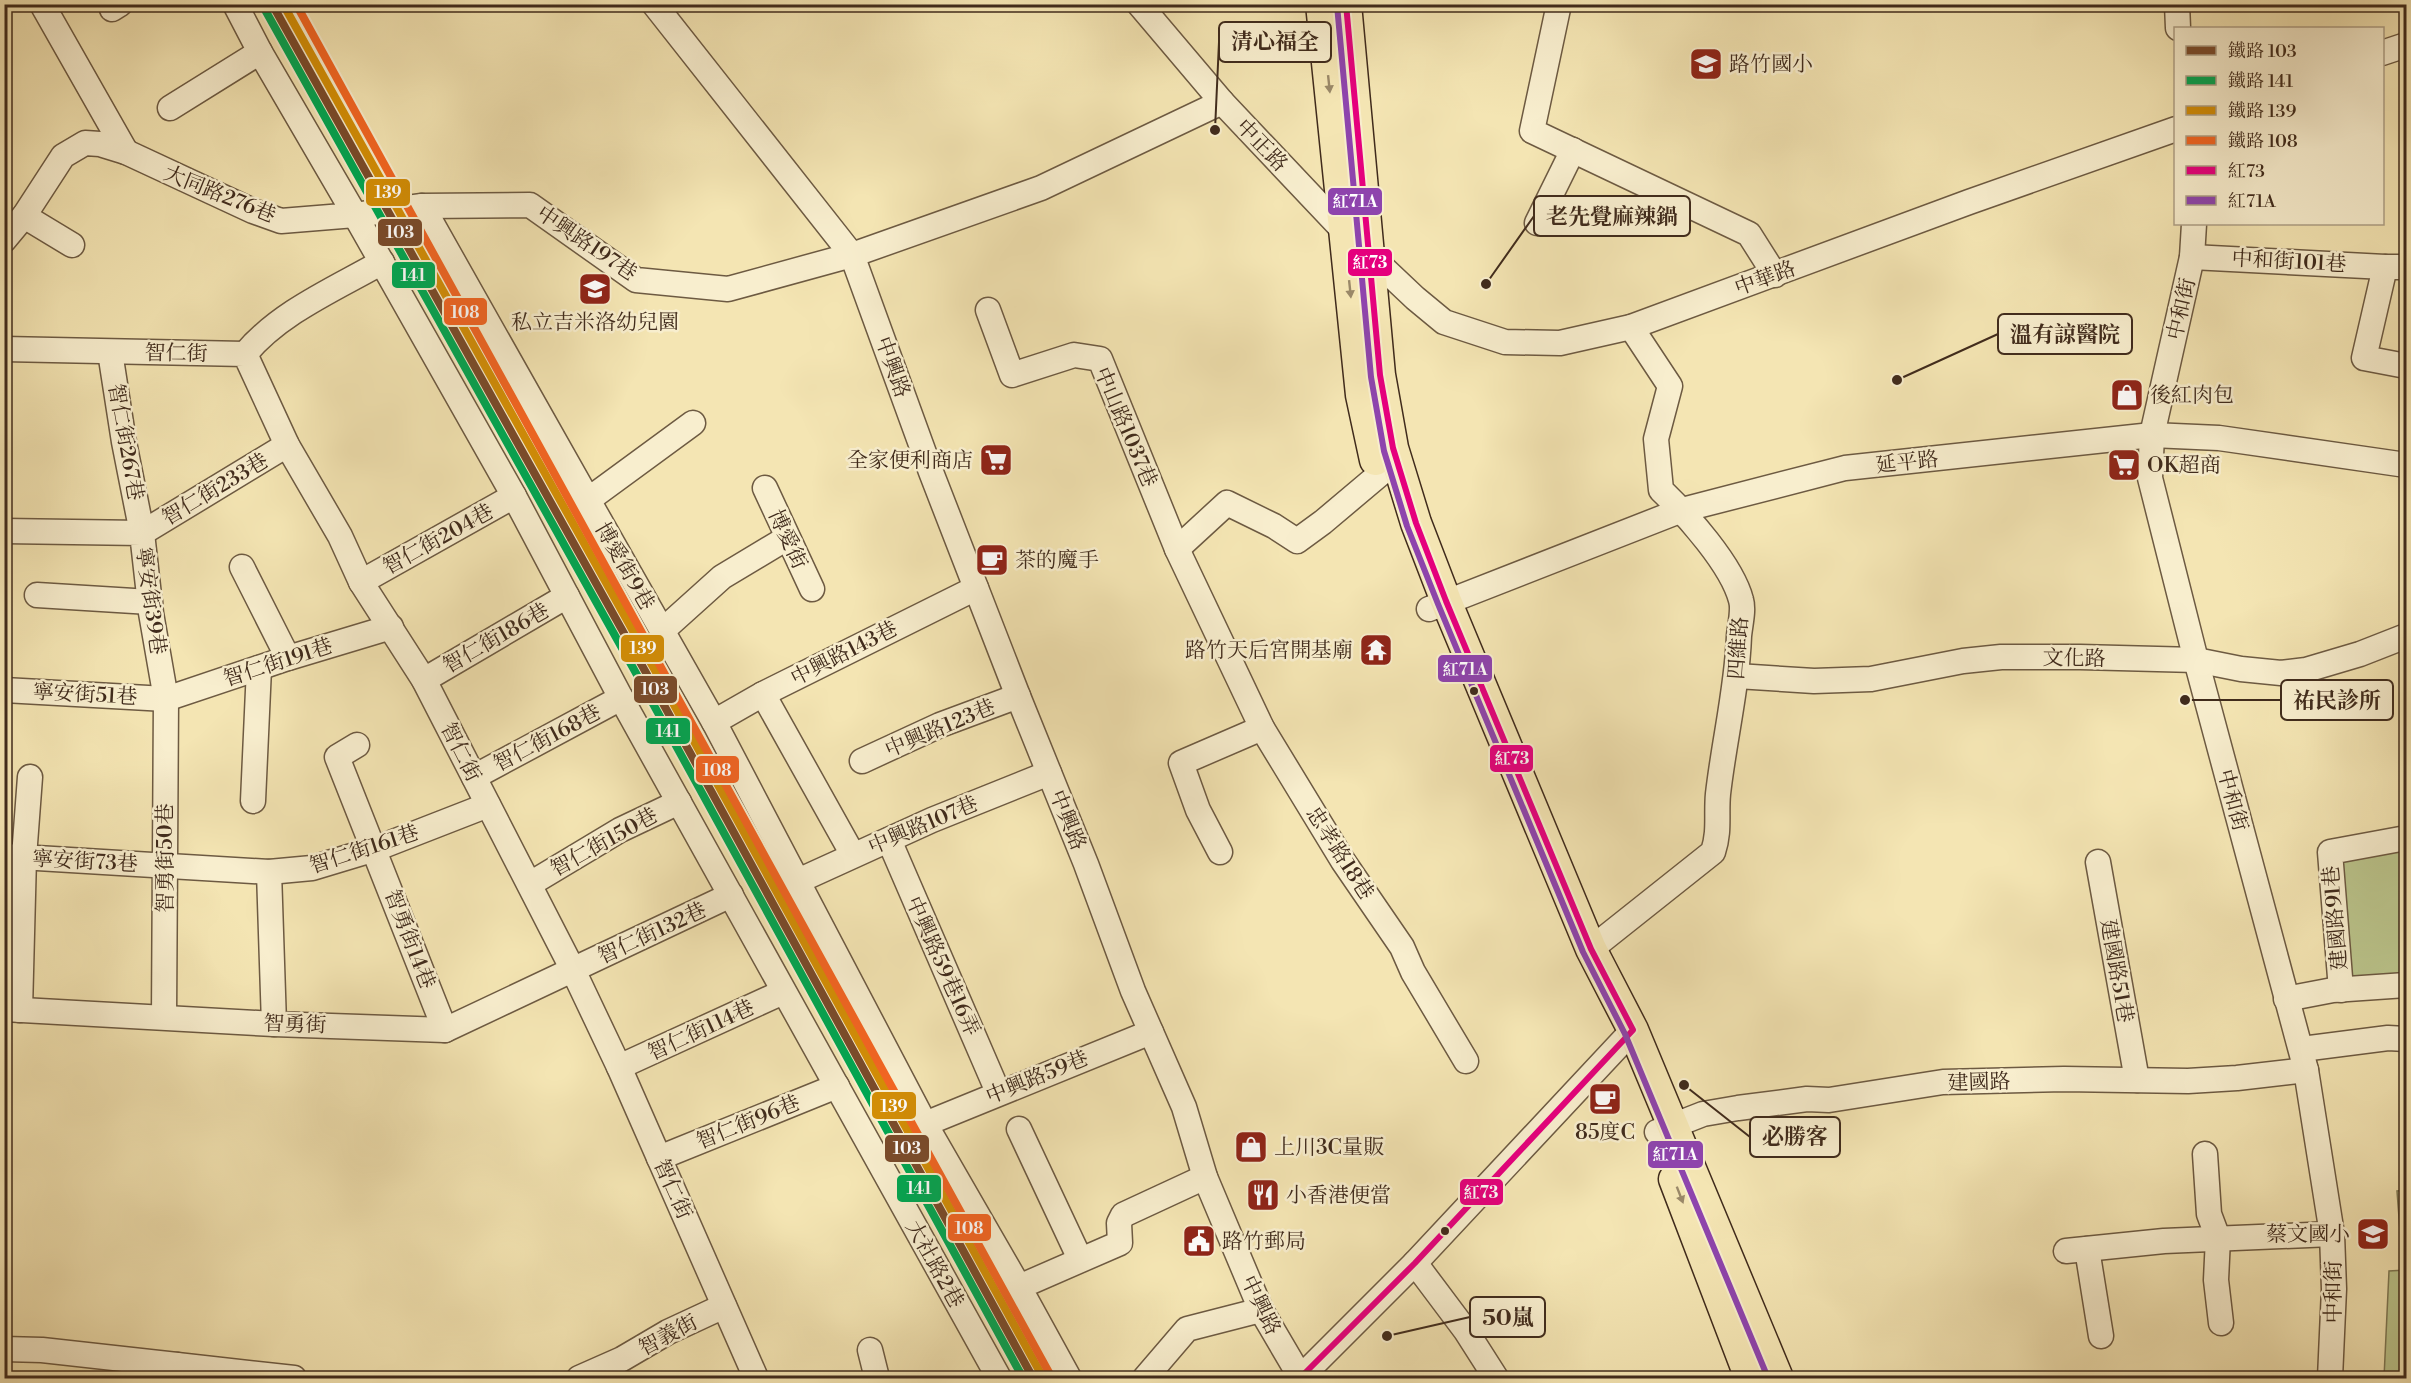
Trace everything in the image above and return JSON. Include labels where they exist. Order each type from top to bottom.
[{"type":"main road","points":[[1321,4],[1361,395],[1380,474],[1399,537],[1437,605],[1591,949],[1625,1037]]},
{"type":"main road","points":[[1346,4],[1380,375],[1393,448],[1416,523],[1437,605],[1665,1129],[1778,1378]]},
{"type":"main road","points":[[1665,1129],[1750,1378]]},
{"type":"street","points":[[42,4],[126,152]]},
{"type":"street","points":[[235,4],[260,52],[355,214]]},
{"type":"street","name":"中興路","points":[[654,4],[852,255],[1018,696],[1086,864],[1150,1032],[1184,1107],[1205,1177],[1260,1310],[1301,1378]]},
{"type":"street","name":"中正路","points":[[1139,4],[1222,102],[1344,231],[1368,253]]},
{"type":"street","points":[[1559,4],[1532,131],[1749,234],[1775,275]]},
{"type":"street","points":[[2177,4],[2178,27]]},
{"type":"street","points":[[2384,52],[2406,45]]},
{"type":"street","points":[[170,108],[260,52]]},
{"type":"street","points":[[852,255],[1041,188],[1222,102]]},
{"type":"street","name":"中華路","points":[[1368,253],[1414,298],[1443,322],[1505,342],[1560,343],[1631,327],[1969,202],[2174,129]]},
{"type":"street","name":"大同路276巷","points":[[4,240],[24,216],[63,156],[85,143],[100,144],[126,152],[253,211],[281,221],[355,214]]},
{"type":"street","points":[[1537,223],[1573,150]]},
{"type":"street","name":"中興路197巷","points":[[355,214],[422,207],[530,205],[636,280],[728,289],[852,255]]},
{"type":"street","name":"博愛街9巷","points":[[422,207],[714,722],[925,1124],[1069,1378]]},
{"type":"street","name":"大社路2巷","points":[[355,214],[514,496],[621,698],[999,1378]]},
{"type":"street","points":[[24,216],[72,245]]},
{"type":"street","name":"中和街","points":[[2194,225],[2192,257],[2152,435],[2150,478],[2196,660],[2304,1059],[2332,1234],[2334,1288],[2330,1378]]},
{"type":"street","name":"中和街101巷","points":[[2192,257],[2396,267]]},
{"type":"street","points":[[245,354],[257,340],[289,315],[382,262]]},
{"type":"street","points":[[2396,267],[2364,358],[2406,366]]},
{"type":"street","name":"中山路1037巷","points":[[988,310],[1012,375],[1074,355],[1100,359],[1177,549],[1220,641]]},
{"type":"street","name":"四維路","points":[[1591,949],[1713,852],[1718,836],[1718,796],[1737,676],[1742,603],[1736,586],[1711,547],[1682,510],[1661,490],[1656,439],[1670,386],[1631,327]]},
{"type":"street","name":"智仁街","points":[[4,349],[245,354],[287,445],[340,536],[361,582],[424,680],[573,970],[619,1067],[756,1378]]},
{"type":"street","name":"智仁街267巷","points":[[110,352],[124,442],[142,533]]},
{"type":"street","points":[[588,500],[693,423]]},
{"type":"street","name":"延平路","points":[[1437,605],[1682,510],[1845,468],[2152,435],[2219,438],[2406,465]]},
{"type":"street","name":"智仁街233巷","points":[[142,533],[287,445]]},
{"type":"street","points":[[1177,549],[1227,504],[1274,526],[1297,540],[1323,522],[1380,474]]},
{"type":"street","name":"博愛街","points":[[765,488],[812,589]]},
{"type":"street","name":"智仁街204巷","points":[[361,582],[514,496]]},
{"type":"street","name":"寧安街39巷","points":[[4,531],[142,533],[150,602],[166,699]]},
{"type":"street","name":"博愛街9巷","points":[[662,631],[722,577],[787,538]]},
{"type":"street","points":[[242,567],[288,658]]},
{"type":"street","name":"中興路143巷","points":[[714,722],[763,694],[976,588]]},
{"type":"street","points":[[37,595],[150,602]]},
{"type":"street","name":"智仁街186巷","points":[[424,680],[567,596]]},
{"type":"street","name":"智仁街191巷","points":[[166,699],[288,658],[391,627]]},
{"type":"street","name":"文化路","points":[[1737,676],[1814,681],[1872,679],[1963,661],[2001,657],[2196,660],[2271,672],[2307,670],[2360,654],[2406,636]]},
{"type":"street","name":"忠孝路18巷","points":[[1220,641],[1262,728],[1343,861],[1402,947],[1413,972],[1466,1061]]},
{"type":"street","points":[[253,801],[259,668]]},
{"type":"street","name":"寧安街51巷","points":[[4,690],[166,699]]},
{"type":"street","points":[[763,694],[853,855]]},
{"type":"street","name":"中興路123巷","points":[[862,761],[940,725],[1018,696]]},
{"type":"street","name":"智仁街168巷","points":[[474,777],[621,698]]},
{"type":"street","name":"智勇街50巷","points":[[164,1017],[166,699]]},
{"type":"street","points":[[1220,852],[1198,810],[1181,764],[1262,728]]},
{"type":"street","name":"智勇街14巷","points":[[357,745],[337,757],[375,849],[444,1030]]},
{"type":"street","name":"中興路107巷","points":[[798,881],[932,820],[1049,773]]},
{"type":"street","points":[[12,1009],[14,857],[30,777]]},
{"type":"street","name":"智仁街150巷","points":[[530,884],[620,830],[679,802]]},
{"type":"street","name":"智仁街161巷","points":[[165,865],[269,872],[312,868],[375,849],[488,806]]},
{"type":"street","name":"建國路91巷","points":[[2341,990],[2330,852],[2406,838]]},
{"type":"street","name":"中興路59巷16弄","points":[[888,840],[998,1092]]},
{"type":"street","name":"寧安街73巷","points":[[14,857],[165,865]]},
{"type":"street","name":"建國路51巷","points":[[2098,862],[2137,1080]]},
{"type":"street","points":[[269,872],[274,1024]]},
{"type":"street","name":"智仁街132巷","points":[[573,970],[731,895]]},
{"type":"street","name":"智勇街","points":[[12,1009],[274,1024],[444,1030],[573,970]]},
{"type":"street","points":[[2286,999],[2341,990],[2406,985]]},
{"type":"street","name":"智仁街114巷","points":[[619,1067],[783,992]]},
{"type":"street","name":"中興路59巷","points":[[925,1124],[998,1092],[1150,1032]]},
{"type":"street","points":[[1301,1378],[1415,1263],[1625,1037]]},
{"type":"street","name":"建國路","points":[[1665,1129],[1703,1114],[1738,1108],[1807,1099],[1828,1100],[1943,1082],[2064,1079],[2188,1081],[2237,1078],[2388,1038],[2406,1039]]},
{"type":"street","name":"智仁街96巷","points":[[659,1158],[837,1086]]},
{"type":"street","points":[[1019,1129],[1080,1259]]},
{"type":"street","points":[[2205,1154],[2209,1214],[2218,1238],[2216,1280],[2221,1323]]},
{"type":"street","points":[[1019,1287],[1120,1243],[1119,1223],[1123,1215],[1205,1177]]},
{"type":"street","points":[[2101,1336],[2077,1250],[2164,1241],[2332,1234]]},
{"type":"street","points":[[1415,1263],[1466,1331],[1496,1378]]},
{"type":"street","name":"智義街","points":[[579,1378],[626,1369],[668,1332],[724,1306]]},
{"type":"street","points":[[1145,1378],[1186,1329],[1260,1310]]},
{"type":"street","points":[[4,1349],[42,1350],[177,1372],[294,1378]]},
{"type":"street","points":[[870,1350],[878,1378]]},
{"type":"green space","points":[[2406,850],[2406,974],[2351,979],[2341,862]]},
{"type":"green space","points":[[2406,1190],[2406,1256],[2402,1257],[2397,1191]]},
{"type":"green space","points":[[2406,1270],[2406,1341],[2402,1378],[2384,1378],[2389,1271]]},
{"type":"rail line","name":"103","points":[[272,4],[654,687],[1033,1378]]},
{"type":"rail line","name":"139","points":[[283,4],[662,683],[1041,1374]]},
{"type":"rail line","name":"108","points":[[296,4],[1052,1378]]},
{"type":"rail line","name":"141","points":[[264,8],[646,691],[1023,1378]]},
{"type":"transit line","name":"紅73","points":[[1300,1378],[1415,1263],[1633,1030],[1591,949],[1446,601],[1416,523],[1393,448],[1380,375],[1346,4]]},
{"type":"transit line","name":"紅71A","points":[[1337,5],[1371,377],[1384,451],[1407,526],[1583,952],[1625,1034],[1768,1378]]},
{"type":"place","name":"路竹國小","points":[[1706,64]]},
{"type":"place","name":"清心福全","points":[[1215,130]]},
{"type":"place","name":"老先覺麻辣鍋","points":[[1486,284]]},
{"type":"place","name":"私立吉米洛幼兒園","points":[[595,289]]},
{"type":"place","name":"溫有諒醫院","points":[[1897,380]]},
{"type":"place","name":"後紅肉包","points":[[2127,395]]},
{"type":"place","name":"全家便利商店","points":[[996,460]]},
{"type":"place","name":"OK超商","points":[[2124,465]]},
{"type":"place","name":"茶的魔手","points":[[992,560]]},
{"type":"place","name":"路竹天后宮開基廟","points":[[1376,650]]},
{"type":"place","name":"祐民診所","points":[[2185,700]]},
{"type":"place","name":"必勝客","points":[[1684,1085]]},
{"type":"place","name":"85度C","points":[[1605,1099]]},
{"type":"place","name":"上川3C量販","points":[[1251,1147]]},
{"type":"place","name":"小香港便當","points":[[1263,1195]]},
{"type":"place","name":"蔡文國小","points":[[2373,1234]]},
{"type":"place","name":"路竹郵局","points":[[1199,1241]]},
{"type":"place","name":"50嵐","points":[[1387,1336]]}]
